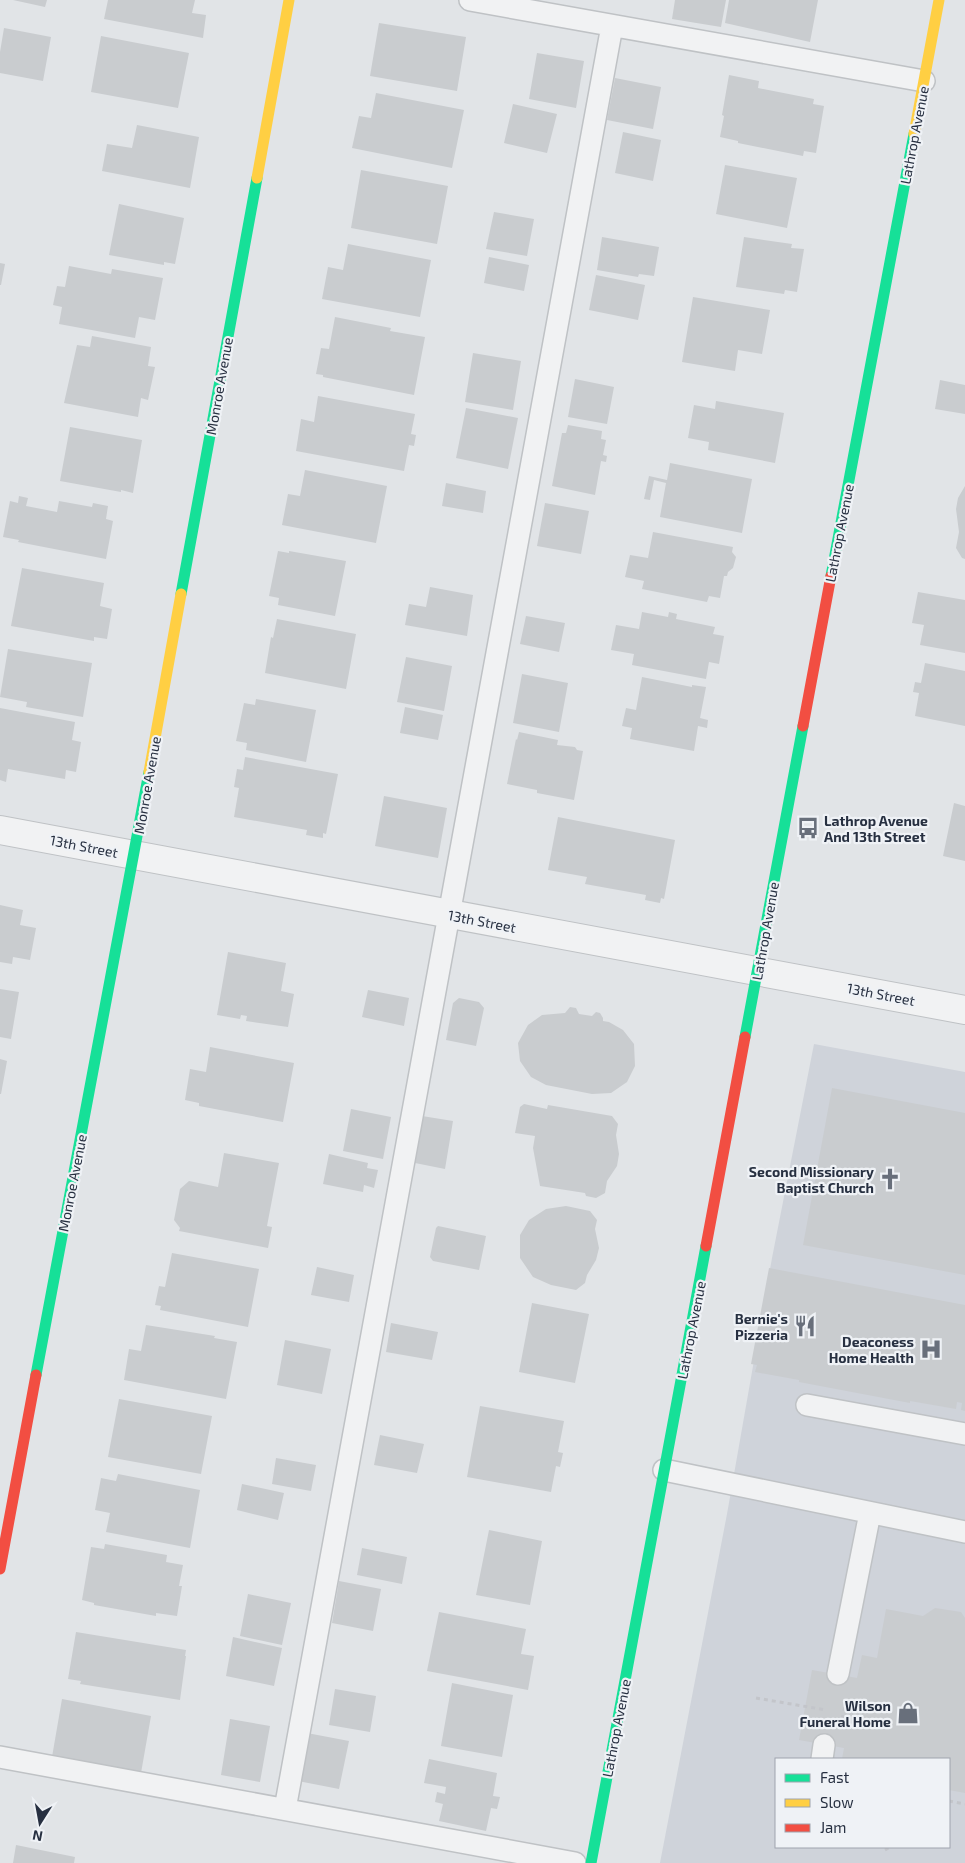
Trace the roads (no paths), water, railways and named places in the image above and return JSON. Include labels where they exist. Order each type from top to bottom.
[{"type":"street","name":"Monroe Avenue","points":[[0,1569],[134,855],[290,0]]},
{"type":"street","name":"Lathrop Avenue","points":[[591,1863],[939,0]]},
{"type":"street","name":"13th Street","points":[[0,830],[965,1010]]},
{"type":"lane","points":[[470,0],[924,81]]},
{"type":"lane","points":[[285,1809],[612,26]]},
{"type":"lane","points":[[807,1405],[965,1434]]},
{"type":"lane","points":[[664,1470],[965,1532]]},
{"type":"lane","points":[[838,1674],[870,1512]]},
{"type":"lane","points":[[0,1757],[576,1863]]},
{"type":"place","name":"Lathrop Avenue And 13th Street","points":[[808,828]]},
{"type":"place","name":"Second Missionary Baptist Church","points":[[890,1179]]},
{"type":"place","name":"Bernie's Pizzeria","points":[[805,1326]]},
{"type":"place","name":"Deaconess Home Health","points":[[931,1349]]},
{"type":"place","name":"Wilson Funeral Home","points":[[908,1713]]}]
